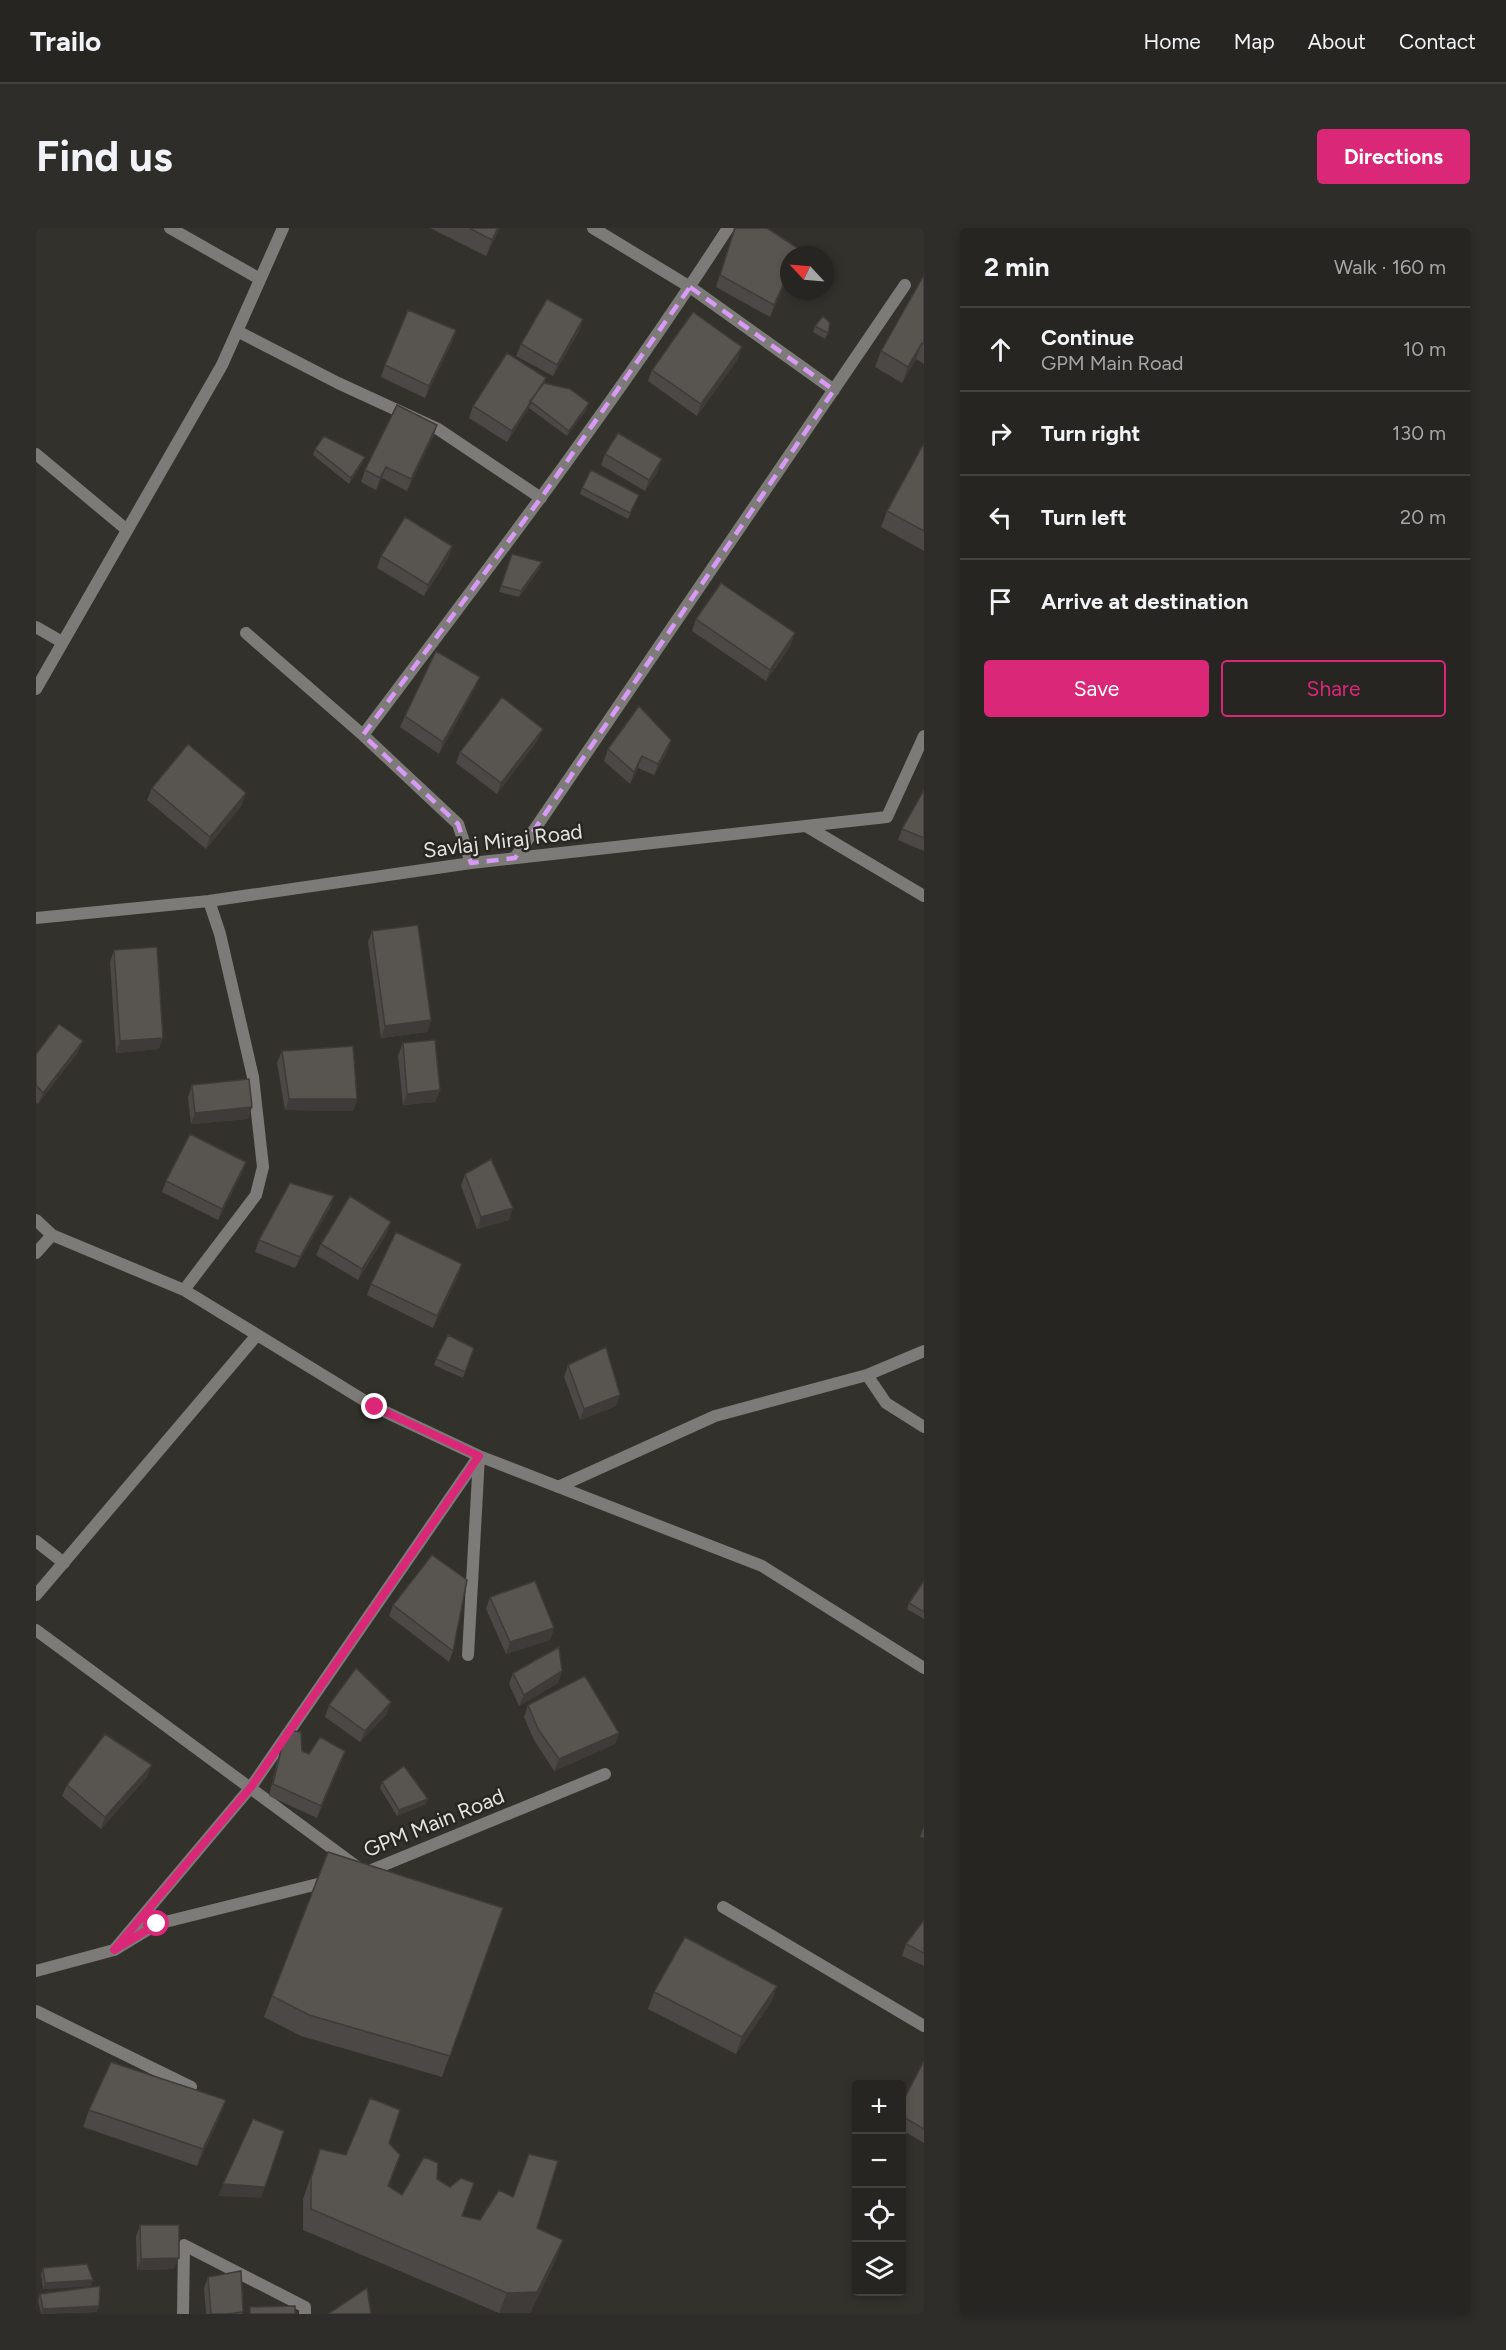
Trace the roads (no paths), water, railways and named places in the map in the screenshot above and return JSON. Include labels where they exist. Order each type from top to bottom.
[{"type":"street","points":[[170,228],[260,279]]},
{"type":"street","points":[[36,689],[222,365],[283,228]]},
{"type":"street","points":[[593,228],[690,287],[834,390]]},
{"type":"street","points":[[363,735],[541,498],[690,287],[728,228]]},
{"type":"street","points":[[515,858],[905,285]]},
{"type":"street","points":[[237,331],[338,383],[438,429],[541,498]]},
{"type":"street","points":[[36,454],[128,530]]},
{"type":"street","points":[[36,627],[62,642]]},
{"type":"street","points":[[246,633],[363,735],[458,824],[471,863]]},
{"type":"street","name":"Savlaj Miraj Road","points":[[36,918],[208,901],[471,863],[888,817],[924,736]]},
{"type":"street","points":[[806,826],[924,896]]},
{"type":"street","points":[[184,1290],[256,1195],[263,1167],[253,1077],[220,934],[208,901]]},
{"type":"street","points":[[36,1220],[52,1235],[184,1290],[375,1407],[479,1456],[762,1566],[924,1668]]},
{"type":"street","points":[[36,1253],[52,1235]]},
{"type":"street","points":[[36,1594],[257,1335]]},
{"type":"street","points":[[558,1487],[715,1416],[867,1375],[924,1351]]},
{"type":"street","points":[[867,1375],[886,1403],[924,1427]]},
{"type":"street","points":[[468,1655],[479,1456]]},
{"type":"street","points":[[114,1950],[251,1787],[479,1456]]},
{"type":"street","points":[[36,1541],[64,1563]]},
{"type":"street","points":[[36,1630],[251,1787],[353,1876]]},
{"type":"street","name":"GPM Main Road","points":[[36,1971],[114,1950],[157,1924],[353,1876],[605,1774]]},
{"type":"street","points":[[723,1907],[924,2026]]},
{"type":"street","points":[[36,2011],[190,2087]]},
{"type":"street","points":[[183,2314],[184,2245],[305,2307],[305,2314]]}]
